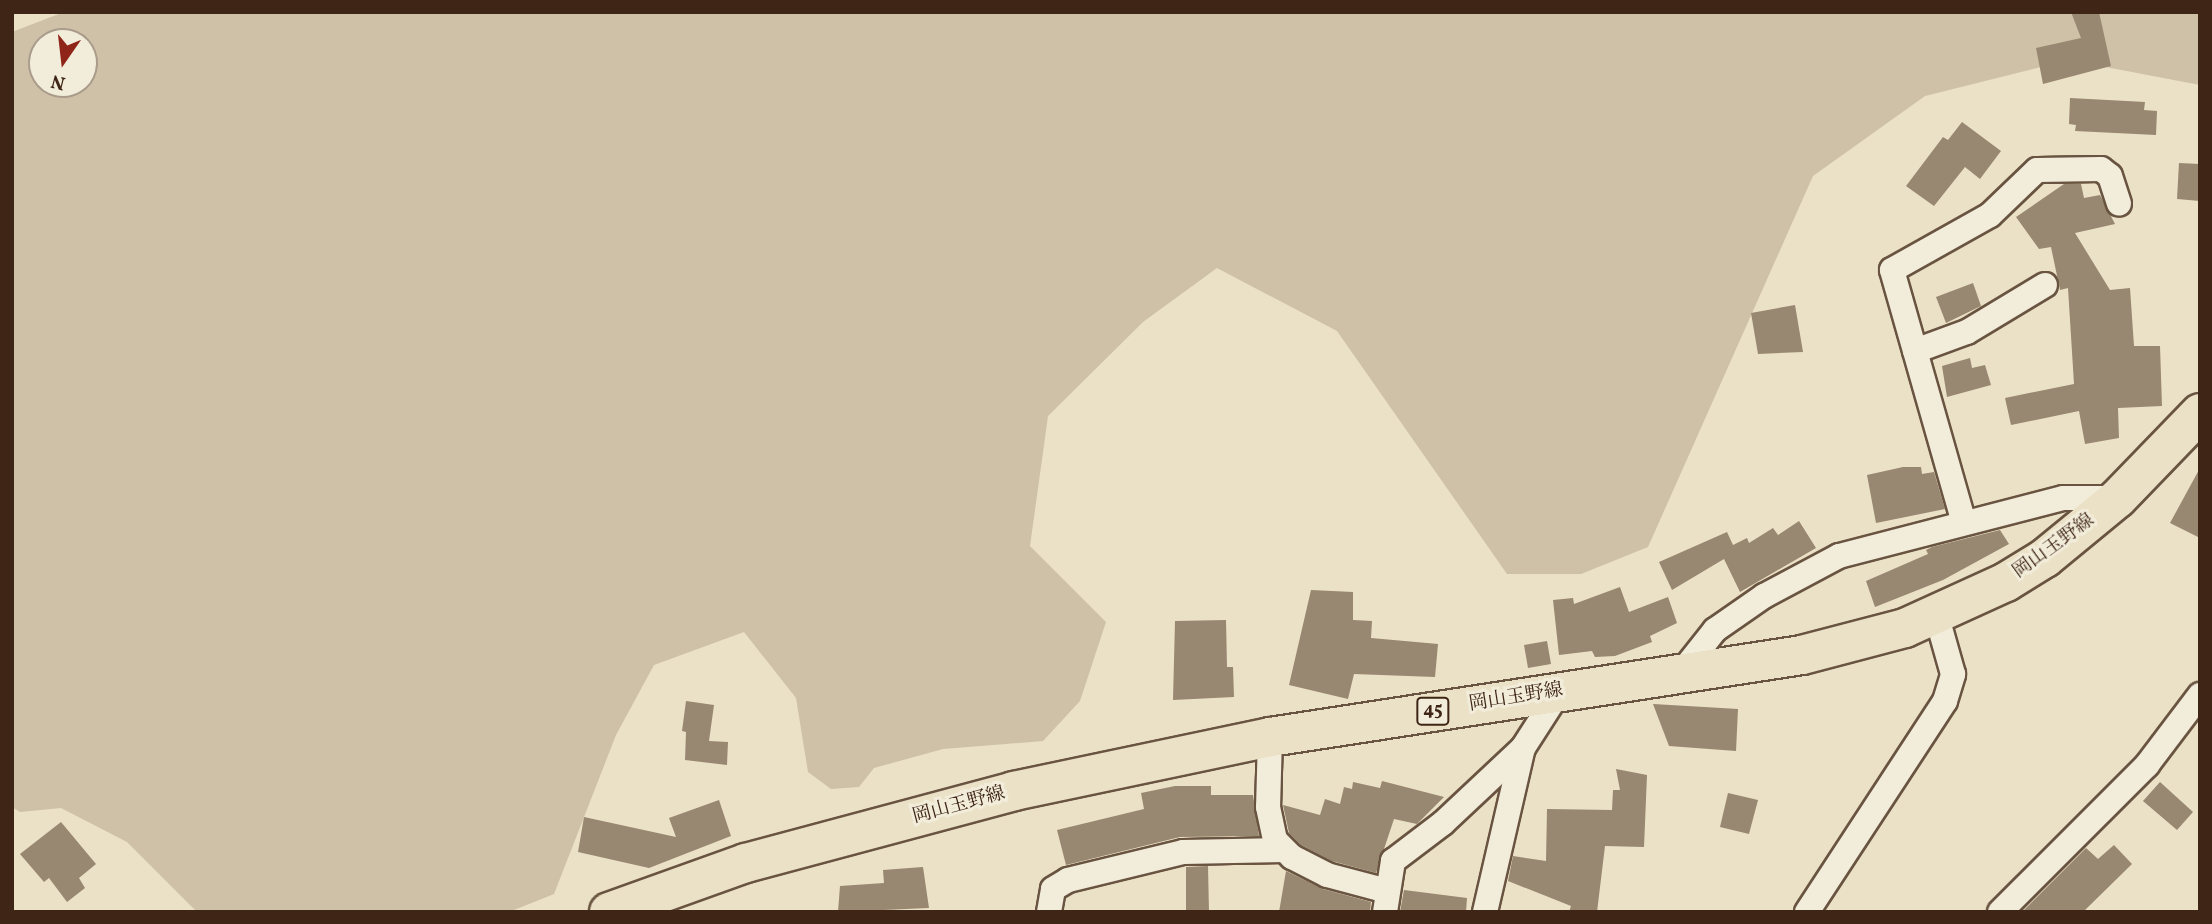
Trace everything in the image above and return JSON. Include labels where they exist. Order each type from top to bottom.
[{"type":"main road","name":"岡山玉野線","points":[[609,912],[746,863],[1014,791],[1270,737],[1802,655],[1905,628],[2045,558],[2118,498],[2200,413]]},
{"type":"street","points":[[1964,523],[1892,270],[1990,215],[2037,170],[2101,169],[2110,176],[2119,204]]},
{"type":"street","points":[[1915,351],[1967,332],[2045,285]]},
{"type":"street","points":[[1681,673],[1715,630],[1775,590],[1839,556],[2063,498],[2118,498]]},
{"type":"street","points":[[1807,912],[1945,701],[1954,674],[1936,614]]},
{"type":"street","points":[[1270,737],[1269,807],[1275,840],[1284,850],[1327,875],[1386,901],[1393,861],[1443,824],[1523,748],[1559,692]]},
{"type":"street","points":[[2000,912],[2147,765],[2200,695]]},
{"type":"street","points":[[1485,912],[1523,748]]},
{"type":"street","points":[[1049,912],[1053,889],[1068,880],[1183,852],[1284,850]]},
{"type":"shaded area","points":[[64,12],[2200,12],[2200,85],[2069,60],[1925,96],[1813,176],[1648,547],[1581,574],[1507,574],[1337,331],[1217,268],[1143,322],[1048,416],[1030,546],[1106,622],[1080,701],[1043,741],[943,749],[874,768],[859,787],[831,789],[808,772],[796,698],[744,632],[654,665],[616,735],[554,894],[509,912],[197,912],[127,842],[61,808],[20,812],[12,807],[12,32]]},
{"type":"building","points":[[2071,12],[2099,12],[2111,66],[2043,84],[2036,48],[2081,38]]},
{"type":"building","points":[[2070,98],[2145,102],[2144,110],[2157,111],[2156,135],[2075,131],[2076,125],[2069,124]]},
{"type":"building","points":[[1962,122],[2001,151],[1980,179],[1965,167],[1934,206],[1906,186],[1943,137],[1948,140]]},
{"type":"building","points":[[2179,163],[2200,164],[2200,201],[2177,199]]},
{"type":"building","points":[[2064,184],[2081,184],[2084,198],[2100,195],[2115,224],[2075,233],[2110,290],[2130,288],[2134,346],[2160,346],[2162,406],[2118,408],[2119,438],[2085,444],[2079,411],[2011,425],[2005,398],[2074,384],[2068,288],[2060,290],[2051,247],[2039,249],[2016,217]]},
{"type":"building","points":[[1973,283],[1981,306],[1946,323],[1936,297]]},
{"type":"building","points":[[1795,305],[1803,352],[1758,354],[1751,313]]},
{"type":"building","points":[[1970,358],[1972,368],[1985,365],[1991,385],[1947,397],[1942,366]]},
{"type":"building","points":[[1903,467],[1921,467],[1922,474],[1934,472],[1945,509],[1876,523],[1867,475]]},
{"type":"building","points":[[2200,468],[2200,538],[2170,523]]},
{"type":"building","points":[[1799,521],[1816,548],[1740,592],[1724,559],[1672,590],[1659,562],[1727,532],[1733,545],[1747,538],[1749,543],[1773,528],[1778,535]]},
{"type":"building","points":[[2000,530],[2009,544],[1943,580],[1875,607],[1866,581],[1928,554],[1926,550],[1932,547]]},
{"type":"building","points":[[1620,587],[1629,612],[1668,597],[1677,623],[1650,636],[1652,642],[1615,656],[1595,657],[1592,651],[1559,655],[1553,600],[1573,598],[1574,604]]},
{"type":"building","points":[[1311,590],[1353,592],[1353,620],[1372,621],[1371,638],[1438,644],[1435,677],[1354,674],[1348,699],[1289,685]]},
{"type":"building","points":[[1226,620],[1227,667],[1233,667],[1234,697],[1173,700],[1175,621]]},
{"type":"building","points":[[1547,641],[1551,664],[1528,668],[1524,645]]},
{"type":"building","points":[[686,701],[714,705],[709,741],[728,742],[727,765],[685,760],[686,732],[682,731]]},
{"type":"building","points":[[1653,704],[1738,709],[1736,751],[1669,746]]},
{"type":"building","points":[[1616,769],[1647,775],[1644,847],[1605,846],[1597,912],[1569,912],[1571,906],[1508,881],[1513,856],[1546,861],[1547,809],[1612,810],[1613,790],[1620,790]]},
{"type":"building","points":[[1382,781],[1444,797],[1417,824],[1394,819],[1376,873],[1332,861],[1301,845],[1289,833],[1283,805],[1320,815],[1325,799],[1340,804],[1344,787],[1352,789],[1353,782],[1380,788]]},
{"type":"building","points":[[2160,782],[2193,812],[2177,830],[2143,801]]},
{"type":"building","points":[[1175,786],[1211,786],[1211,795],[1253,795],[1259,836],[1180,837],[1066,865],[1057,830],[1144,809],[1141,793]]},
{"type":"building","points":[[1728,793],[1758,800],[1749,834],[1720,827]]},
{"type":"building","points":[[719,800],[731,836],[649,868],[578,852],[584,817],[676,837],[669,818]]},
{"type":"building","points":[[61,822],[96,864],[79,878],[85,888],[67,902],[49,878],[44,882],[20,854]]},
{"type":"building","points":[[2114,845],[2132,864],[2083,912],[2022,912],[2086,848],[2098,859]]},
{"type":"building","points":[[1208,866],[1209,912],[1186,912],[1186,867]]},
{"type":"building","points":[[923,867],[929,908],[838,912],[840,886],[884,883],[883,870]]},
{"type":"building","points":[[1286,871],[1323,889],[1371,902],[1370,912],[1279,912]]},
{"type":"building","points":[[1404,890],[1467,898],[1466,912],[1400,912]]}]
